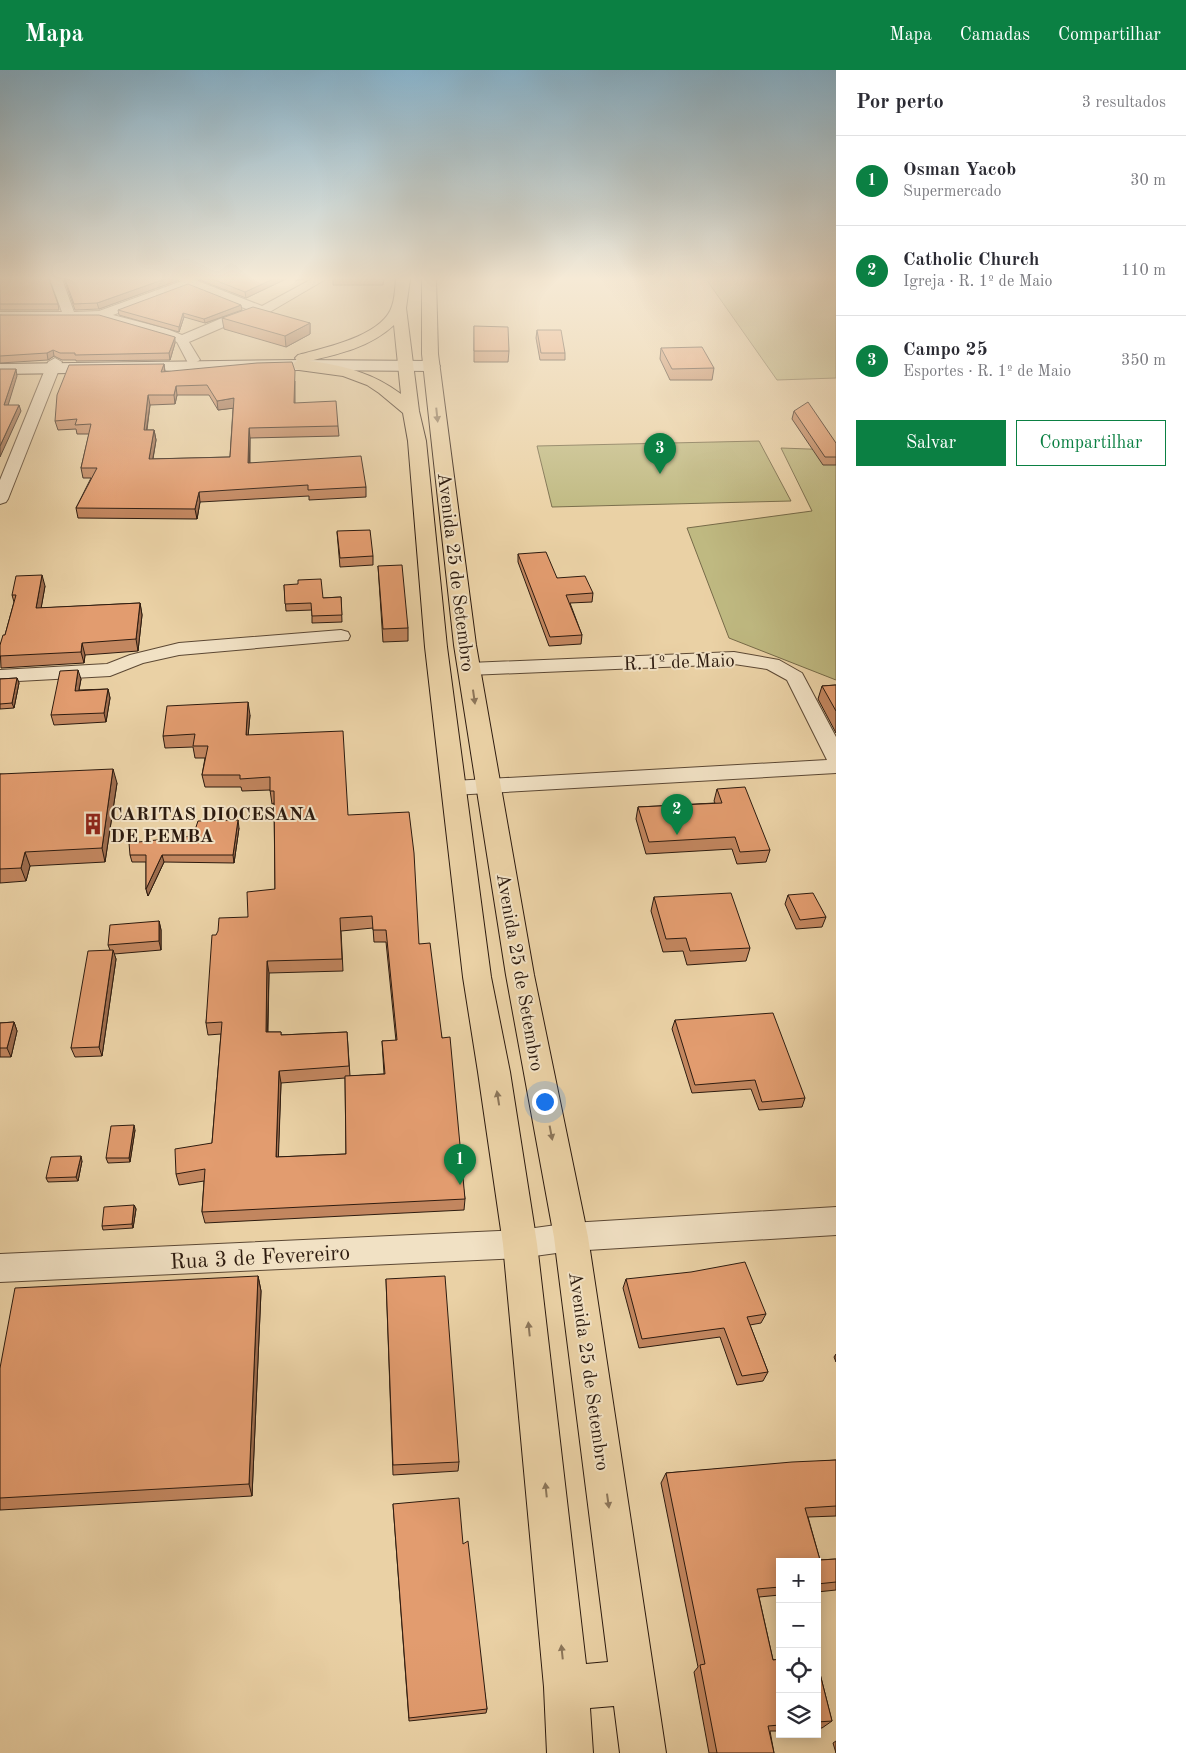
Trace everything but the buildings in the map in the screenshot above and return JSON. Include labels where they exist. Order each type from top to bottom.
[{"type":"highway","points":[[299,362],[314,358]]},
{"type":"highway","name":"Avenida 25 de Setembro","points":[[417,358],[520,975],[571,1237],[643,1753]]},
{"type":"highway","name":"Avenida 25 de Setembro","points":[[418,358],[411,411],[417,441],[436,648],[477,978],[494,1072],[520,1244],[566,1687],[570,1753]]},
{"type":"highway","points":[[299,362],[362,376],[387,391],[411,411]]},
{"type":"highway","points":[[436,648],[467,657]]},
{"type":"highway","points":[[477,978],[520,975]]},
{"type":"highway","points":[[566,1687],[633,1682]]},
{"type":"main road","points":[[0,369],[53,365],[192,360],[299,362]]},
{"type":"main road","points":[[0,364],[418,361]]},
{"type":"street","points":[[0,499],[53,365]]},
{"type":"street","points":[[0,676],[110,670],[137,659],[178,649],[341,636]]},
{"type":"street","name":"R. 1º de Maio","points":[[467,657],[734,658],[772,664],[795,677],[836,757]]},
{"type":"street","points":[[453,788],[836,766]]},
{"type":"street","name":"Rua 3 de Fevereiro","points":[[0,1268],[520,1244],[571,1237],[836,1221]]},
{"type":"shaded area","points":[[761,358],[836,358],[836,378],[777,380]]},
{"type":"shaded area","points":[[759,441],[791,501],[552,507],[537,446]]},
{"type":"shaded area","points":[[781,448],[836,450],[836,680],[729,638],[687,528],[812,511]]},
{"type":"place","name":"Campo 25","points":[[660,474]]},
{"type":"place","name":"CARITAS DIOCESANA DE PEMBA","points":[[93,824]]},
{"type":"place","name":"Catholic Church","points":[[677,835]]},
{"type":"place","name":"Osman Yacob","points":[[460,1185]]}]
